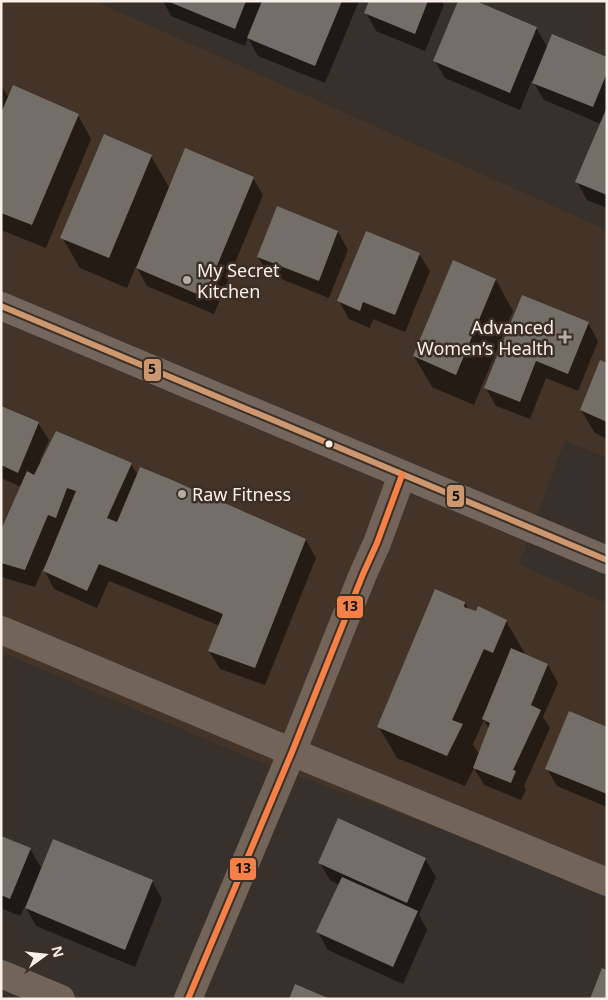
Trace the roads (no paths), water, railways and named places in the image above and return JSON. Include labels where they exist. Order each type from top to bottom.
[{"type":"main road","points":[[1,306],[607,560]]},
{"type":"street","points":[[188,999],[292,752],[377,543],[402,474]]},
{"type":"street","points":[[1,630],[607,882]]},
{"type":"street","points":[[1,974],[61,999]]},
{"type":"place","name":"My Secret Kitchen","points":[[187,280]]},
{"type":"place","name":"Advanced Women’s Health","points":[[565,337]]},
{"type":"place","name":"Raw Fitness","points":[[182,494]]}]
